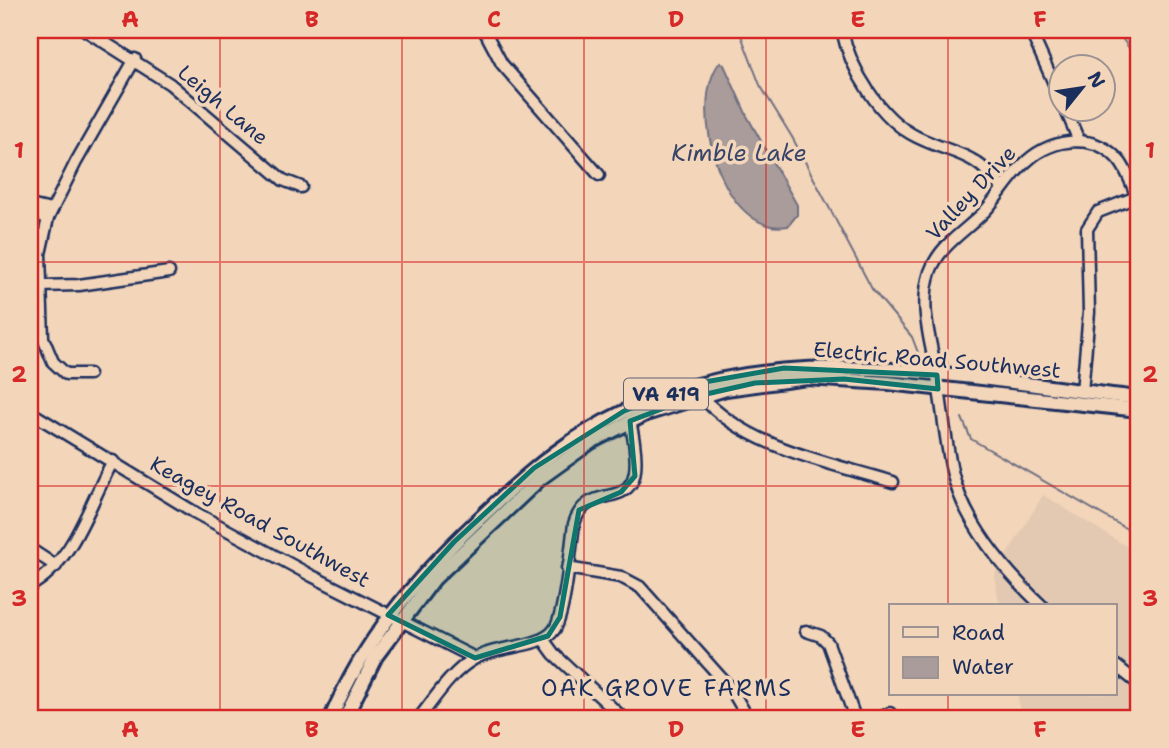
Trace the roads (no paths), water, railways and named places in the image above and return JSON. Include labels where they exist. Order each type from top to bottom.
[{"type":"main road","name":"Electric Road Southwest","points":[[331,718],[365,651],[446,551],[534,468],[585,433],[642,403],[699,383],[783,368],[846,367],[1139,398]]},
{"type":"main road","name":"Electric Road Southwest","points":[[345,718],[395,617],[520,495],[568,457],[630,421],[700,396],[755,383],[807,379],[844,379],[1139,410]]},
{"type":"street","name":"Leigh Lane","points":[[85,30],[170,83],[283,180],[301,187]]},
{"type":"street","points":[[484,30],[502,64],[600,175]]},
{"type":"street","points":[[842,30],[861,78],[900,127],[976,160],[1002,188]]},
{"type":"street","points":[[1030,30],[1046,66]]},
{"type":"street","points":[[89,374],[66,374],[53,362],[43,338],[40,254],[50,214],[135,59]]},
{"type":"street","points":[[1072,122],[1079,141],[1099,146],[1113,155],[1125,169],[1138,196],[1098,212],[1087,229],[1088,312],[1082,392]]},
{"type":"street","name":"Valley Drive","points":[[1040,604],[996,555],[964,503],[953,472],[937,389],[937,375],[926,321],[926,291],[930,272],[944,248],[982,214],[1025,162],[1041,150],[1063,142],[1079,141]]},
{"type":"street","points":[[30,205],[50,214]]},
{"type":"street","points":[[30,213],[50,214]]},
{"type":"street","points":[[40,286],[79,285],[169,272]]},
{"type":"street","points":[[700,396],[718,412],[762,440],[893,482]]},
{"type":"street","name":"Keagey Road Southwest","points":[[30,412],[194,512],[475,658]]},
{"type":"street","points":[[419,718],[460,670],[475,658],[502,648],[543,639],[557,625],[573,524],[579,510],[589,502],[621,492],[635,476],[637,452],[630,421]]},
{"type":"street","points":[[30,586],[56,566],[75,536],[113,461]]},
{"type":"street","points":[[30,549],[56,566]]},
{"type":"street","points":[[567,568],[621,577],[640,587],[731,690],[748,718]]},
{"type":"street","points":[[806,631],[821,636],[828,643],[855,718]]},
{"type":"street","points":[[543,639],[554,654],[623,718]]},
{"type":"street","points":[[1116,666],[1139,684]]},
{"type":"street","points":[[880,718],[890,713]]},
{"type":"water","name":"Kimble Lake","points":[[720,62],[797,205],[797,215],[788,226],[765,224],[745,212],[729,191],[717,165],[709,136],[707,108],[710,82]]},
{"type":"waterway","points":[[739,30],[760,85],[792,137],[872,289],[912,337],[922,363]]},
{"type":"waterway","points":[[962,418],[971,439],[1139,536]]},
{"type":"district","name":"OAK GROVE FARMS","points":[[667,688]]}]
